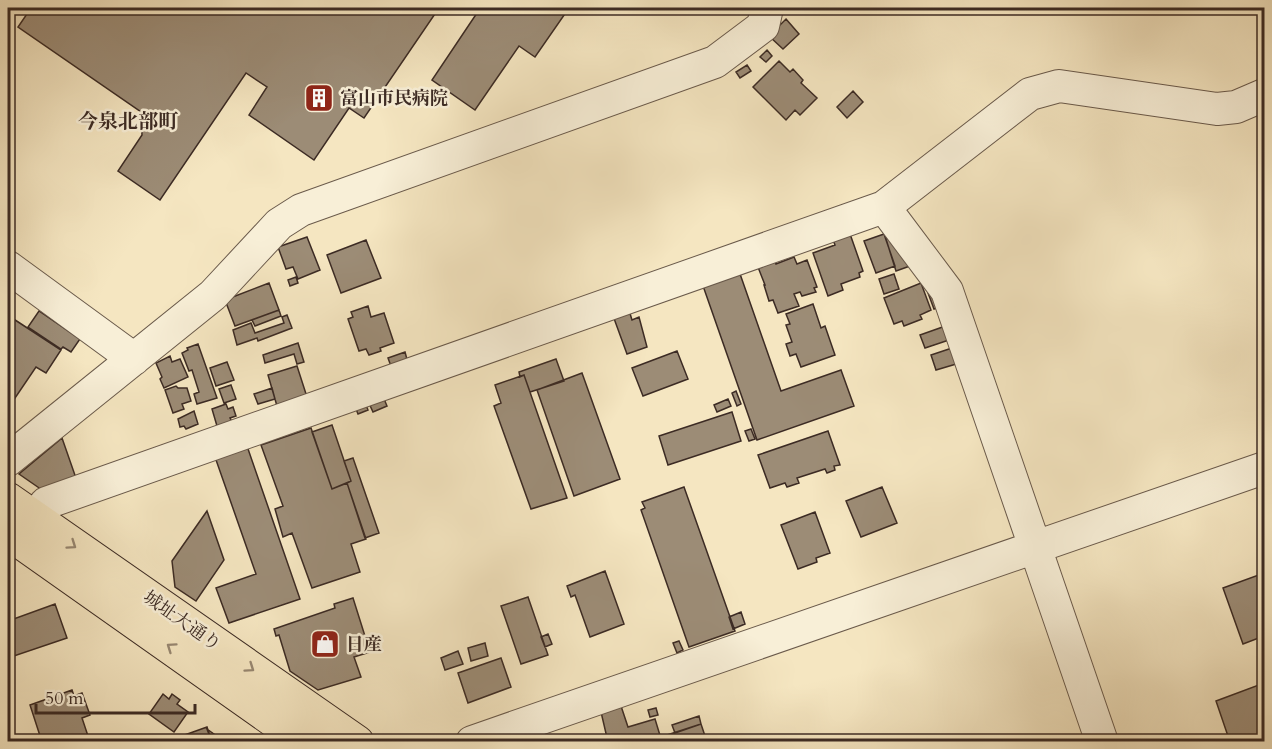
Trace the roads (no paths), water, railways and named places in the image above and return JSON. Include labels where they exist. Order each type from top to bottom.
[{"type":"highway","name":"城址大通り","points":[[8,499],[21,526],[304,741]]},
{"type":"highway","name":"城址大通り","points":[[21,526],[357,741]]},
{"type":"street","points":[[8,460],[213,296],[279,224],[301,210],[715,63],[763,26],[767,8]]},
{"type":"street","points":[[21,526],[46,503],[884,207],[1030,94],[1059,86],[1218,109],[1236,107],[1264,95]]},
{"type":"street","points":[[884,207],[947,291],[1102,741]]},
{"type":"street","points":[[8,267],[134,359]]},
{"type":"street","points":[[472,741],[1264,468]]},
{"type":"place","name":"富山市民病院","points":[[319,98]]},
{"type":"place","name":"日産","points":[[325,644]]},
{"type":"district","name":"今泉北部町","points":[[128,121]]}]
